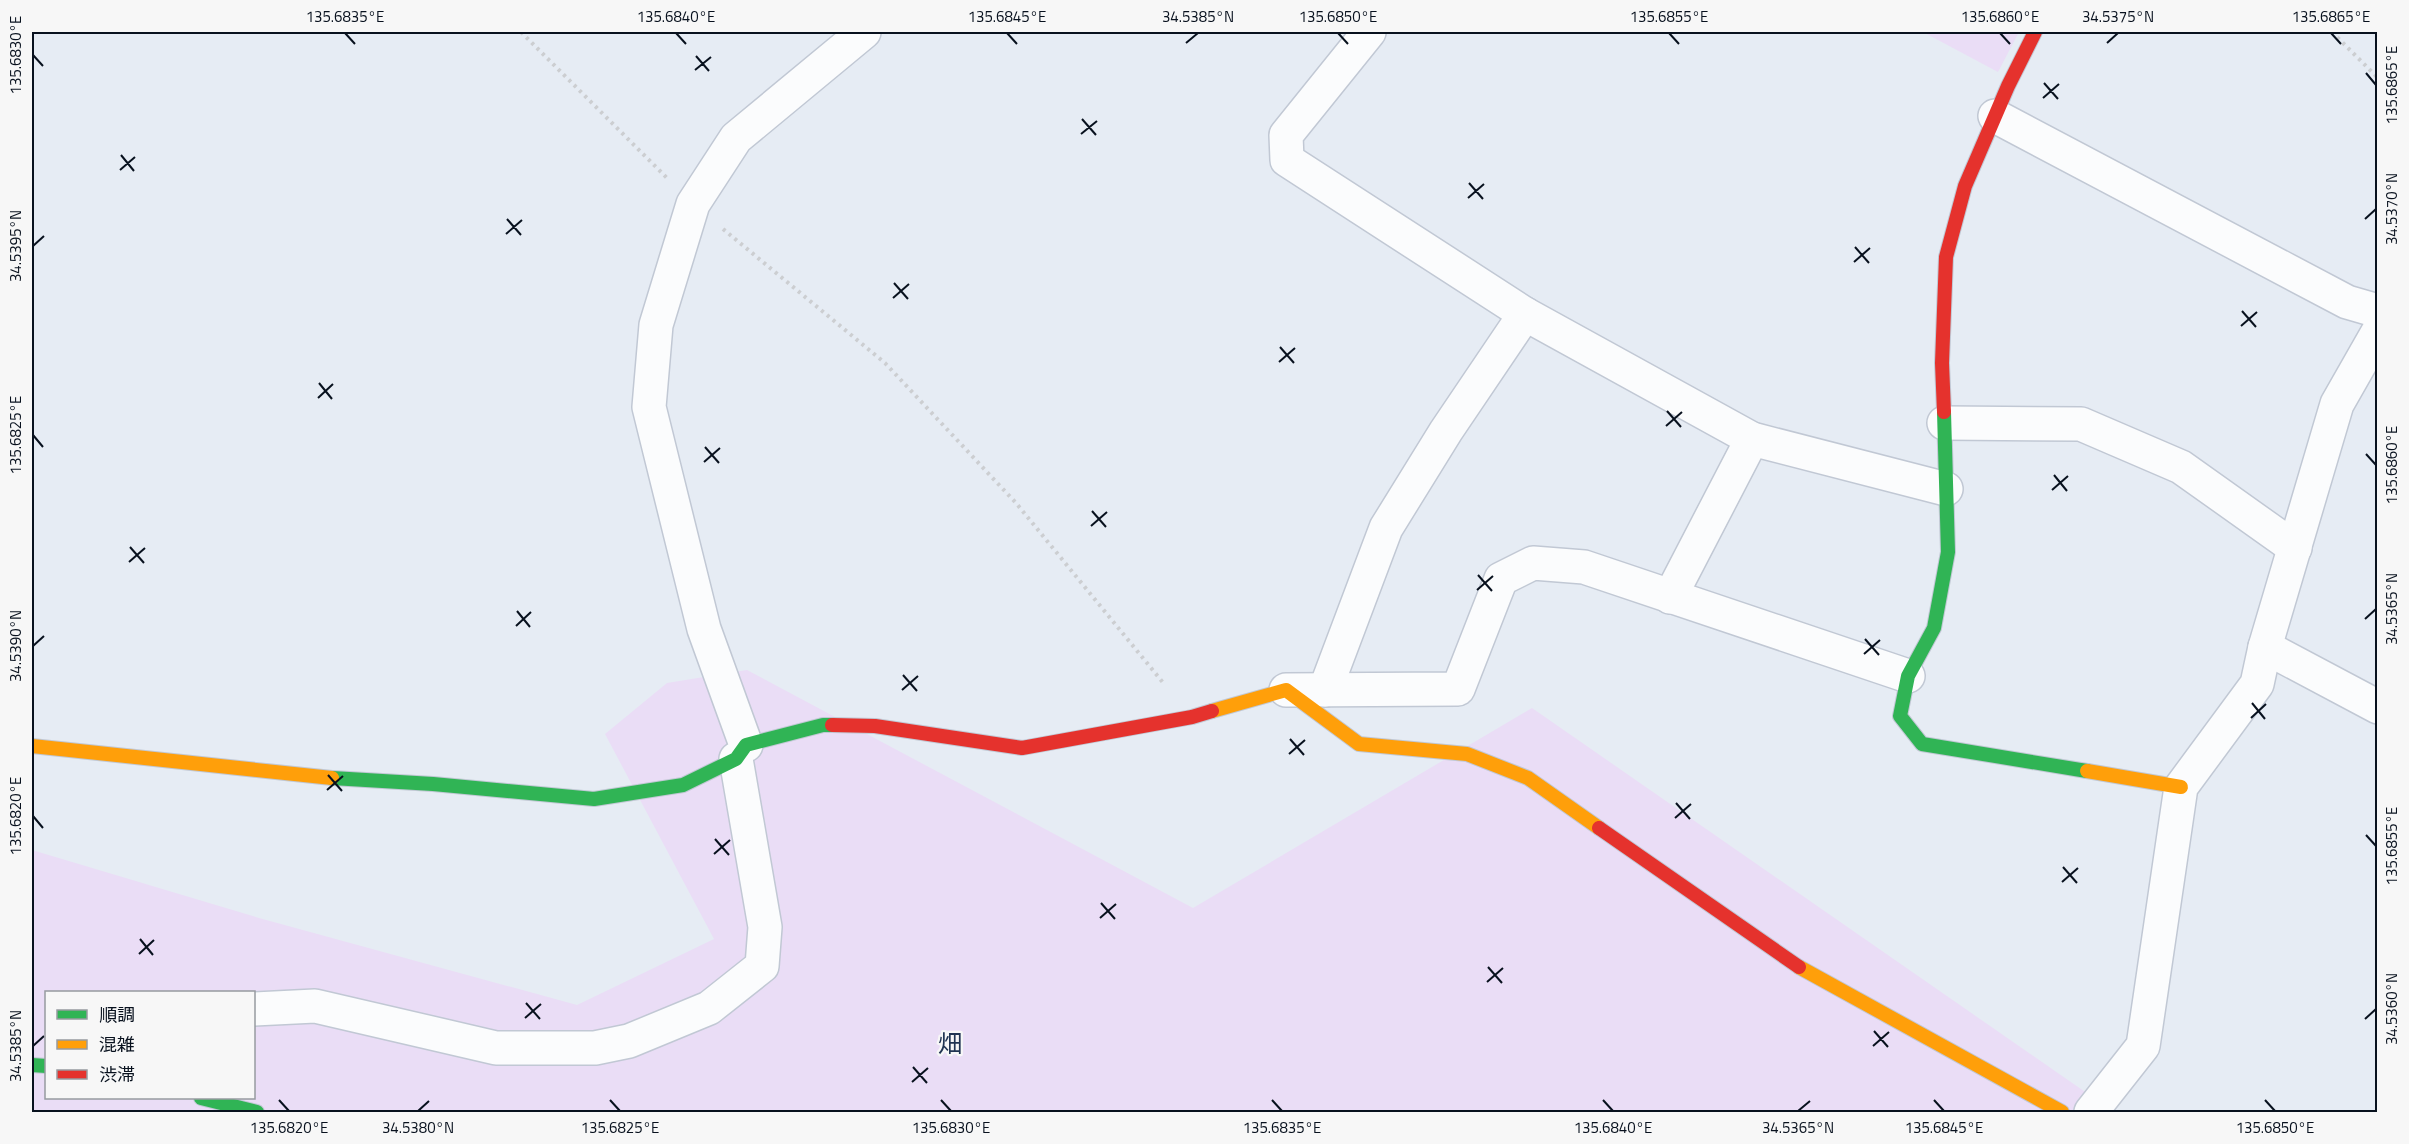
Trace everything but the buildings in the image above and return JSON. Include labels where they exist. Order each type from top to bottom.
[{"type":"main road","points":[[2035,32],[1965,186],[1946,256],[1942,363],[1948,552],[1934,628],[1908,676],[1900,716],[1922,744],[2181,787]]},
{"type":"main road","points":[[32,746],[322,777],[433,784],[594,799],[683,785],[741,752],[823,725],[875,726],[1022,748],[1192,717],[1286,690],[1359,744],[1467,754],[1528,778],[1785,959],[2062,1113]]},
{"type":"main road","points":[[205,1099],[257,1113]]},
{"type":"street","points":[[255,1009],[315,1006],[496,1048],[595,1048],[629,1041],[709,1008],[762,966],[765,927],[741,752],[704,629],[649,406],[656,325],[693,204],[736,138],[864,32]]},
{"type":"street","points":[[1369,32],[1286,135],[1287,160],[1525,315],[1752,439],[1946,489]]},
{"type":"street","points":[[1995,116],[2347,302],[2378,311]]},
{"type":"street","points":[[1325,690],[1386,528],[1446,431],[1525,315]]},
{"type":"street","points":[[2091,1113],[2143,1046],[2181,787],[2257,684],[2265,646],[2337,404],[2378,332]]},
{"type":"street","points":[[1944,423],[2081,424],[2181,467],[2295,548]]},
{"type":"street","points":[[1670,597],[1752,439]]},
{"type":"street","points":[[1286,690],[1458,689],[1501,579],[1533,563],[1584,567],[1908,676]]},
{"type":"street","points":[[2265,646],[2378,707]]},
{"type":"path","points":[[521,32],[693,204],[885,363],[1016,503],[1192,717]]},
{"type":"path","points":[[2332,32],[2378,78]]},
{"type":"shaded area","points":[[1923,32],[2019,32],[1998,72]]},
{"type":"shaded area","points":[[747,670],[1193,908],[1532,708],[2114,1112],[32,1112],[32,850],[259,918],[577,1005],[714,939],[605,734],[667,683]]},
{"type":"traffic: fast","points":[[1944,412],[1948,552],[1934,628],[1908,676],[1900,716],[1922,744],[2087,771]]},
{"type":"traffic: fast","points":[[332,778],[433,784],[594,799],[683,785],[736,759],[746,745],[823,725],[832,725]]},
{"type":"traffic: fast","points":[[32,1065],[45,1066]]},
{"type":"traffic: fast","points":[[205,1099],[257,1112]]},
{"type":"traffic: slow","points":[[1212,711],[1286,690],[1359,744],[1467,754],[1528,778],[1599,828]]},
{"type":"traffic: slow","points":[[32,746],[332,778]]},
{"type":"traffic: slow","points":[[2087,771],[2181,787]]},
{"type":"traffic: slow","points":[[1799,967],[2062,1112]]},
{"type":"traffic: jam","points":[[1944,412],[1942,363],[1946,257],[1965,186],[2008,86],[2035,32]]},
{"type":"traffic: jam","points":[[832,725],[875,726],[1022,748],[1192,717],[1212,711]]},
{"type":"traffic: jam","points":[[1599,828],[1799,967]]},
{"type":"district","name":"畑","points":[[950,1044]]}]
